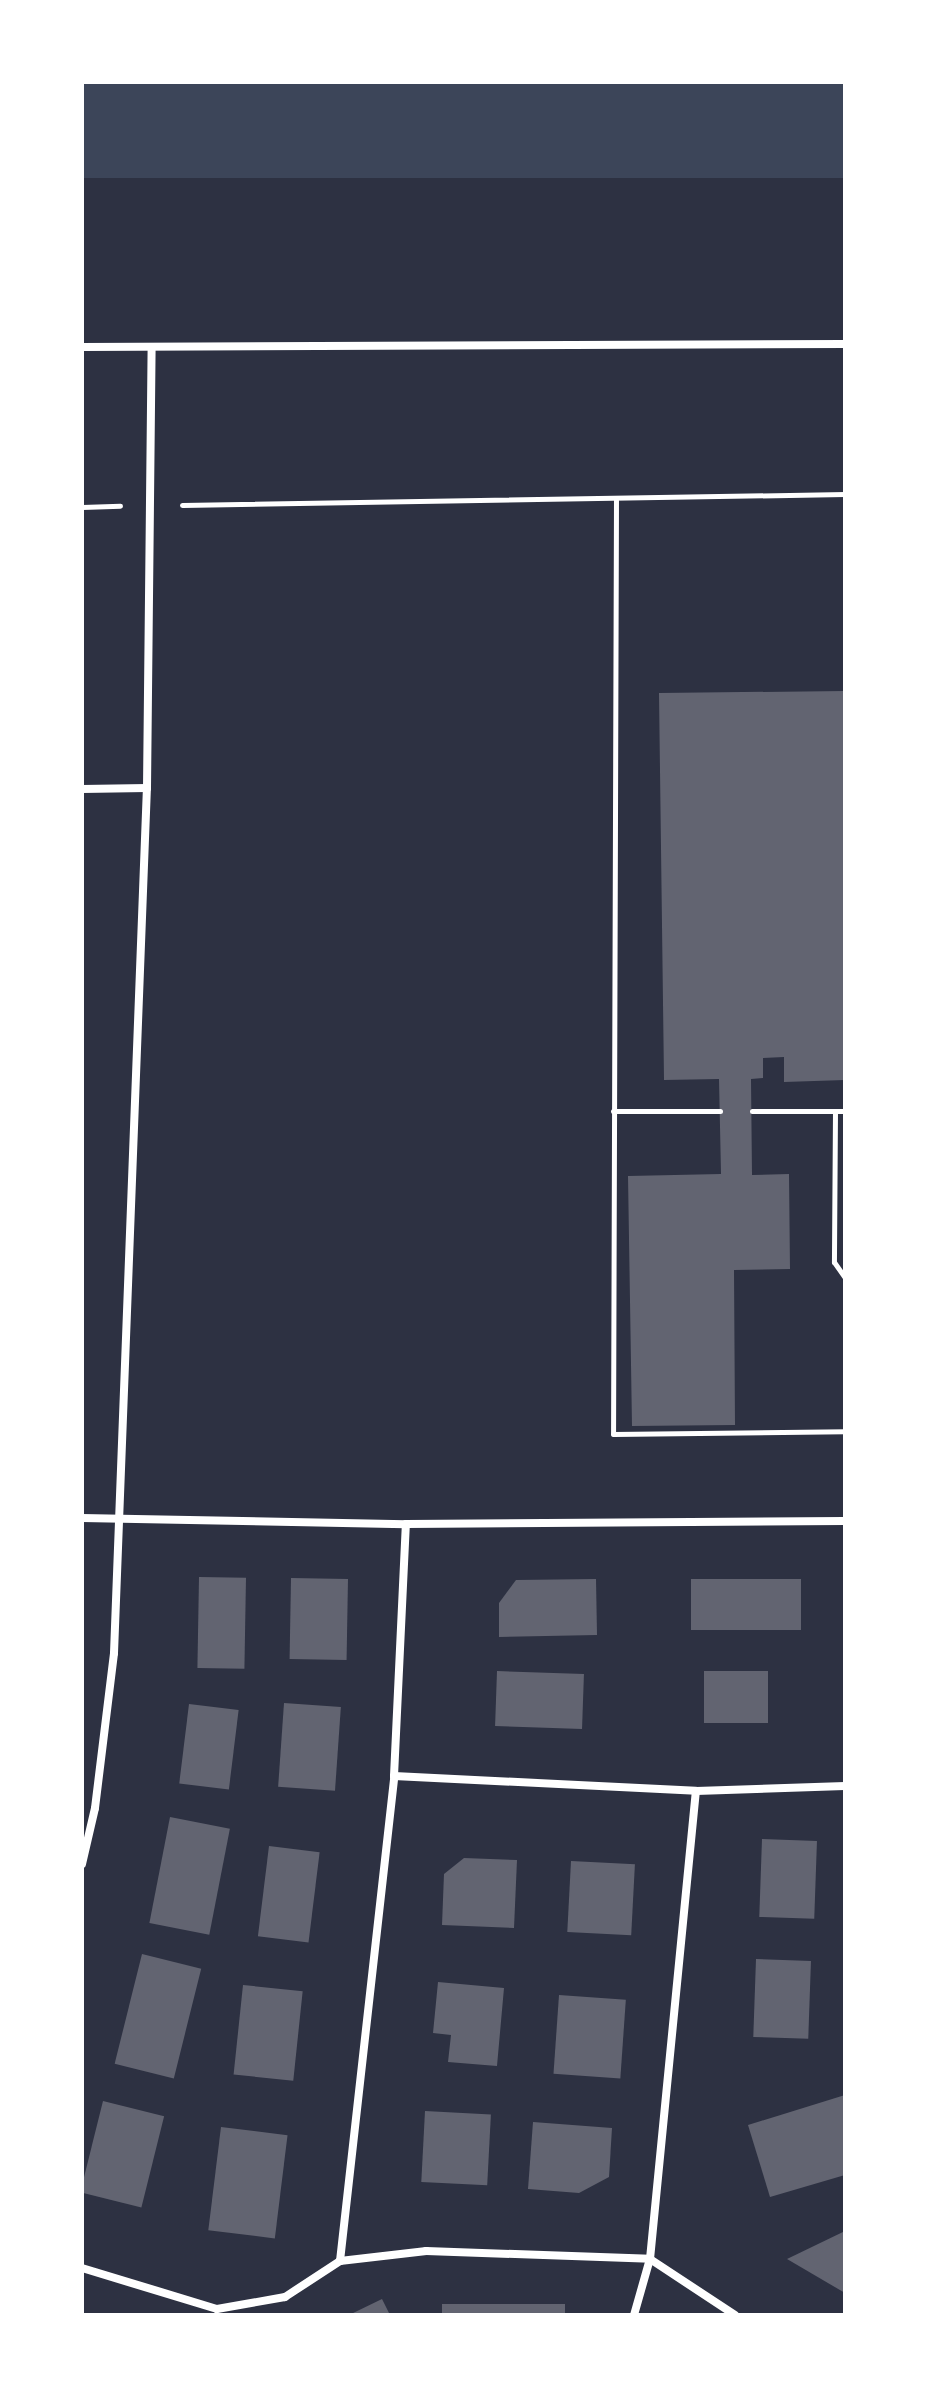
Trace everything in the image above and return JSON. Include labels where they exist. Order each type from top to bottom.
[{"type":"street","points":[[82,347],[845,344]]},
{"type":"street","points":[[82,1864],[95,1808],[114,1653],[147,788],[152,347]]},
{"type":"street","points":[[82,789],[147,788]]},
{"type":"street","points":[[82,1518],[406,1524],[845,1521]]},
{"type":"street","points":[[340,2261],[394,1776],[406,1524]]},
{"type":"street","points":[[394,1776],[696,1791],[845,1786]]},
{"type":"street","points":[[634,2315],[650,2259],[696,1791]]},
{"type":"street","points":[[82,2268],[217,2309],[285,2297],[340,2261],[426,2251],[650,2259],[735,2315]]},
{"type":"path","points":[[179,506],[845,494]]},
{"type":"path","points":[[616,498],[613,1434],[845,1431]]},
{"type":"path","points":[[82,507],[120,506]]},
{"type":"path","points":[[613,1111],[720,1111]]},
{"type":"path","points":[[752,1111],[845,1111]]},
{"type":"path","points":[[835,1111],[834,1262],[845,1278]]},
{"type":"shaded area","points":[[82,82],[845,82],[845,178],[82,178]]},
{"type":"building","points":[[845,691],[845,1080],[784,1082],[784,1057],[763,1058],[763,1078],[751,1079],[752,1175],[789,1174],[790,1269],[734,1270],[735,1425],[632,1426],[628,1176],[721,1174],[719,1079],[664,1080],[659,693]]},
{"type":"building","points":[[199,1577],[246,1578],[244,1669],[197,1668]]},
{"type":"building","points":[[291,1578],[348,1579],[347,1660],[290,1659]]},
{"type":"building","points":[[596,1579],[597,1635],[499,1637],[499,1603],[516,1580]]},
{"type":"building","points":[[691,1579],[801,1579],[801,1630],[691,1630]]},
{"type":"building","points":[[497,1671],[584,1674],[582,1729],[495,1726]]},
{"type":"building","points":[[704,1671],[768,1671],[768,1723],[704,1723]]},
{"type":"building","points":[[284,1703],[341,1707],[335,1791],[278,1787]]},
{"type":"building","points":[[189,1704],[239,1710],[229,1789],[179,1783]]},
{"type":"building","points":[[170,1817],[230,1829],[209,1935],[149,1923]]},
{"type":"building","points":[[762,1839],[817,1841],[814,1919],[759,1917]]},
{"type":"building","points":[[269,1846],[320,1852],[309,1943],[258,1936]]},
{"type":"building","points":[[464,1858],[517,1860],[514,1928],[442,1925],[444,1874]]},
{"type":"building","points":[[571,1861],[635,1864],[631,1935],[567,1932]]},
{"type":"building","points":[[142,1954],[201,1969],[174,2078],[115,2064]]},
{"type":"building","points":[[756,1959],[811,1961],[808,2039],[753,2037]]},
{"type":"building","points":[[438,1982],[504,1988],[497,2066],[448,2062],[451,2035],[433,2033]]},
{"type":"building","points":[[243,1985],[303,1991],[293,2081],[234,2075]]},
{"type":"building","points":[[559,1995],[626,2000],[620,2078],[553,2074]]},
{"type":"building","points":[[845,2095],[845,2175],[770,2197],[748,2125]]},
{"type":"building","points":[[103,2101],[164,2116],[141,2207],[82,2193]]},
{"type":"building","points":[[425,2111],[491,2114],[487,2185],[421,2182]]},
{"type":"building","points":[[533,2122],[612,2128],[609,2177],[579,2193],[528,2189]]},
{"type":"building","points":[[221,2127],[288,2135],[275,2238],[208,2230]]},
{"type":"building","points":[[845,2231],[845,2293],[787,2259]]},
{"type":"building","points":[[382,2299],[390,2315],[349,2315]]},
{"type":"building","points":[[442,2304],[565,2304],[565,2315],[442,2315]]}]
